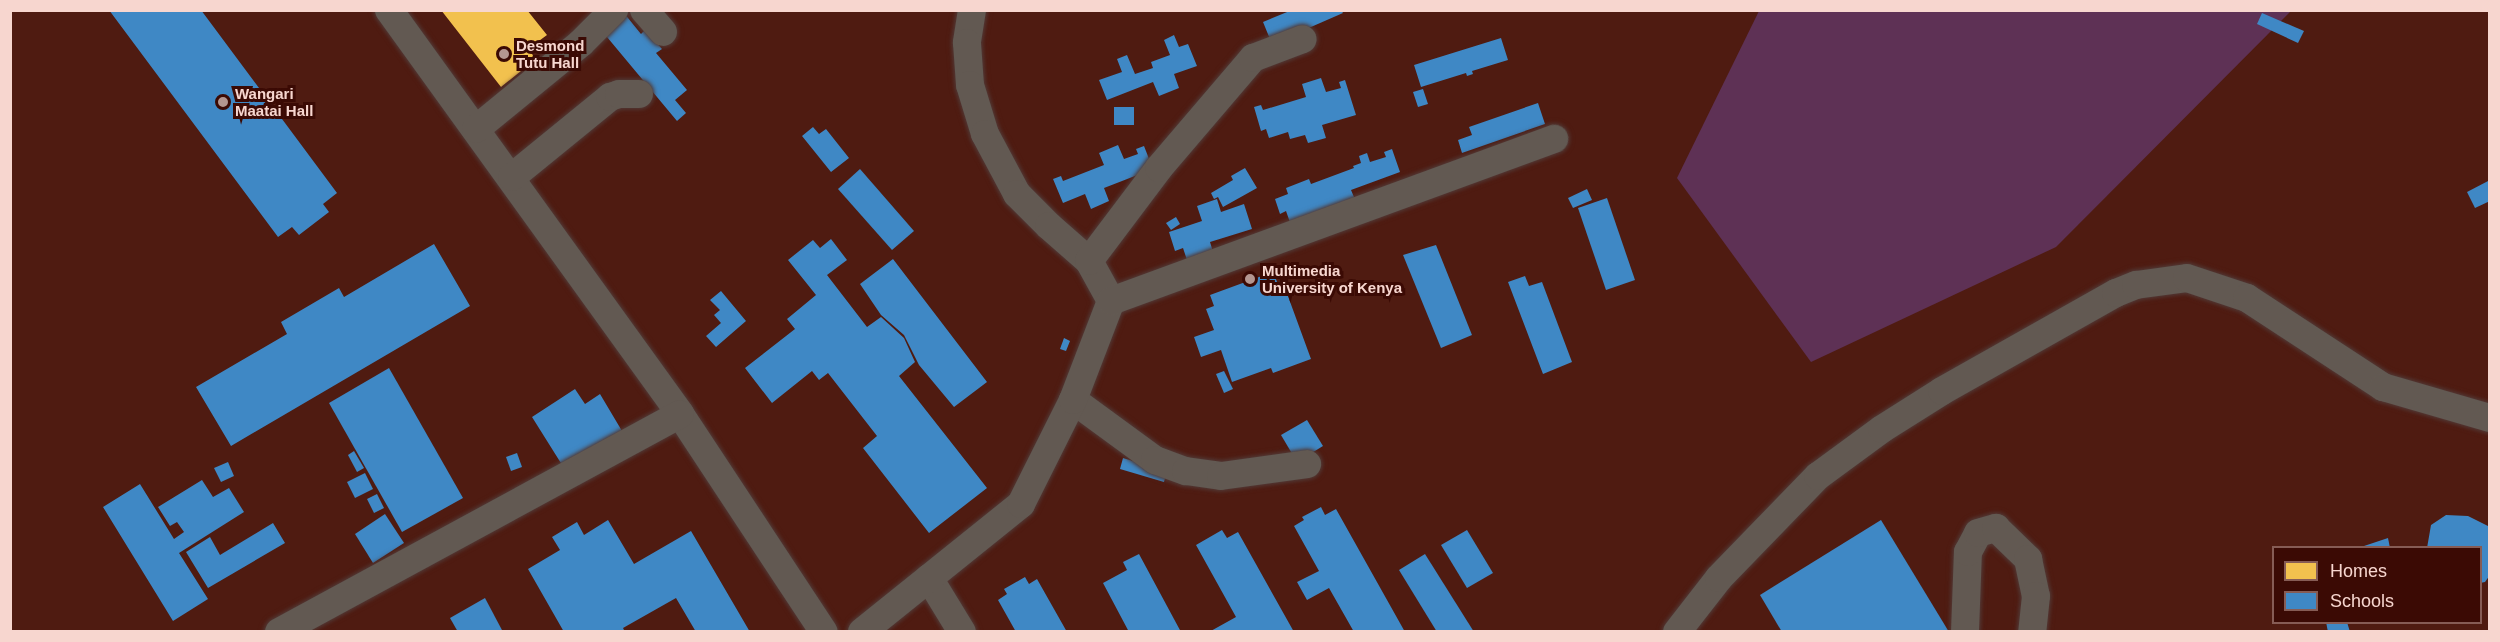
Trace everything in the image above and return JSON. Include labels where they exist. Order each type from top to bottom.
[{"type":"lane","points":[[389,10],[512,177],[680,414],[824,632]]},
{"type":"lane","points":[[476,129],[581,43],[614,10]]},
{"type":"lane","points":[[644,10],[663,32]]},
{"type":"lane","points":[[972,10],[967,43],[970,85],[985,134],[1017,194],[1089,261],[1111,301]]},
{"type":"lane","points":[[1089,261],[1159,168],[1253,58],[1303,39]]},
{"type":"lane","points":[[512,177],[603,102],[619,94],[639,93]]},
{"type":"lane","points":[[862,632],[1022,504],[1072,400],[1111,301],[1554,139]]},
{"type":"lane","points":[[1677,632],[1719,578],[1818,476],[1882,429],[1942,391],[2116,293],[2136,285],[2187,278],[2247,298],[2384,387],[2490,418]]},
{"type":"lane","points":[[1072,400],[1155,460],[1186,471],[1221,476],[1307,464]]},
{"type":"lane","points":[[279,632],[680,414]]},
{"type":"lane","points":[[1965,632],[1968,552],[1978,533],[1996,528],[2028,559],[2036,596],[2032,632]]},
{"type":"lane","points":[[929,578],[962,632]]},
{"type":"shaded area","name":"Multimedia University of Kenya","points":[[10,11],[2489,11],[2489,631],[11,631]]},
{"type":"shaded area","points":[[1759,11],[2291,11],[2056,247],[1811,362],[1677,178]]},
{"type":"building: Homes","name":"Desmond Tutu Hall","points":[[441,10],[527,10],[547,35],[528,49],[536,59],[501,87]]},
{"type":"building: Schools","name":"Wangari Maatai Hall","points":[[109,10],[201,10],[337,193],[323,204],[329,212],[299,235],[292,227],[278,237]]},
{"type":"building: Schools","points":[[1292,10],[1341,10],[1343,13],[1272,44],[1263,22]]},
{"type":"building: Schools","points":[[624,13],[641,34],[645,30],[662,49],[656,53],[687,90],[675,100],[686,113],[677,121],[602,31]]},
{"type":"building: Schools","points":[[2262,13],[2304,31],[2298,43],[2257,24]]},
{"type":"building: Schools","points":[[1174,35],[1179,47],[1188,44],[1197,66],[1174,74],[1179,88],[1159,96],[1153,82],[1107,100],[1099,80],[1122,72],[1117,59],[1127,55],[1135,74],[1153,68],[1151,62],[1170,55],[1164,40]]},
{"type":"building: Schools","points":[[1501,38],[1508,60],[1472,71],[1473,74],[1467,76],[1466,73],[1421,87],[1414,65]]},
{"type":"building: Schools","points":[[1321,78],[1326,92],[1341,88],[1339,82],[1345,80],[1356,115],[1322,125],[1326,138],[1308,143],[1305,135],[1290,139],[1288,132],[1269,138],[1266,129],[1261,131],[1254,107],[1261,105],[1263,110],[1306,97],[1302,84]]},
{"type":"building: Schools","points":[[1423,89],[1428,104],[1418,107],[1413,92]]},
{"type":"building: Schools","points":[[1538,103],[1545,124],[1462,153],[1458,140],[1472,135],[1469,127]]},
{"type":"building: Schools","points":[[1114,107],[1134,107],[1134,125],[1114,125]]},
{"type":"building: Schools","points":[[813,127],[819,134],[826,129],[849,158],[831,172],[802,136]]},
{"type":"building: Schools","points":[[1118,145],[1124,159],[1138,154],[1136,149],[1144,146],[1153,169],[1104,188],[1109,201],[1091,209],[1085,194],[1063,203],[1053,179],[1061,176],[1063,181],[1104,165],[1099,153]]},
{"type":"building: Schools","points":[[1392,149],[1400,172],[1351,190],[1357,204],[1292,228],[1286,211],[1280,214],[1275,199],[1288,194],[1286,188],[1309,179],[1311,184],[1354,168],[1353,166],[1361,163],[1359,156],[1367,153],[1370,162],[1386,157],[1384,152]]},
{"type":"building: Schools","points":[[1245,168],[1257,188],[1223,207],[1218,197],[1214,199],[1211,193],[1233,180],[1231,176]]},
{"type":"building: Schools","points":[[860,169],[914,231],[892,250],[838,189]]},
{"type":"building: Schools","points":[[2490,180],[2490,201],[2475,208],[2467,192]]},
{"type":"building: Schools","points":[[1587,189],[1592,200],[1573,208],[1568,198]]},
{"type":"building: Schools","points":[[1607,198],[1635,280],[1606,290],[1578,208]]},
{"type":"building: Schools","points":[[1217,199],[1221,212],[1244,204],[1252,229],[1210,242],[1214,255],[1188,263],[1183,248],[1175,251],[1169,232],[1202,221],[1197,206]]},
{"type":"building: Schools","points":[[1176,217],[1180,224],[1171,230],[1166,223]]},
{"type":"building: Schools","points":[[831,239],[847,260],[827,275],[867,327],[881,317],[904,338],[915,362],[899,376],[987,488],[929,533],[863,448],[877,436],[828,373],[819,380],[812,371],[772,403],[745,368],[795,329],[787,319],[816,295],[788,260],[813,240],[820,248]]},
{"type":"building: Schools","points":[[434,244],[470,306],[231,446],[196,387],[287,334],[281,322],[339,288],[344,297]]},
{"type":"building: Schools","points":[[1436,245],[1472,335],[1441,348],[1403,255]]},
{"type":"building: Schools","points":[[893,259],[987,382],[954,407],[919,365],[904,335],[881,315],[860,284]]},
{"type":"building: Schools","points":[[1273,272],[1280,289],[1285,288],[1311,359],[1273,373],[1271,368],[1232,382],[1221,350],[1201,357],[1194,337],[1214,330],[1206,309],[1214,306],[1210,295]]},
{"type":"building: Schools","points":[[1525,276],[1529,286],[1542,282],[1572,362],[1543,374],[1508,282]]},
{"type":"building: Schools","points":[[721,291],[746,321],[716,347],[706,336],[721,323],[714,315],[720,310],[710,300]]},
{"type":"building: Schools","points":[[1064,338],[1070,341],[1066,351],[1060,349]]},
{"type":"building: Schools","points":[[389,368],[463,498],[402,532],[329,403]]},
{"type":"building: Schools","points":[[1224,371],[1233,389],[1224,393],[1216,374]]},
{"type":"building: Schools","points":[[575,389],[585,404],[600,394],[622,431],[564,468],[532,417]]},
{"type":"building: Schools","points":[[1307,420],[1323,446],[1297,462],[1281,435]]},
{"type":"building: Schools","points":[[354,451],[364,468],[357,472],[348,455]]},
{"type":"building: Schools","points":[[517,453],[522,467],[511,471],[506,457]]},
{"type":"building: Schools","points":[[1123,458],[1167,471],[1164,482],[1120,469]]},
{"type":"building: Schools","points":[[228,462],[234,476],[221,482],[214,468]]},
{"type":"building: Schools","points":[[365,473],[373,489],[355,498],[347,482]]},
{"type":"building: Schools","points":[[202,480],[213,497],[229,488],[244,512],[179,553],[208,599],[173,621],[103,507],[140,484],[174,539],[184,532],[177,522],[170,526],[158,507]]},
{"type":"building: Schools","points":[[377,494],[384,508],[374,513],[367,499]]},
{"type":"building: Schools","points":[[1321,507],[1325,515],[1336,509],[1405,632],[1354,632],[1329,588],[1307,600],[1297,582],[1319,571],[1294,526],[1304,520],[1302,517]]},
{"type":"building: Schools","points":[[385,514],[404,543],[373,563],[355,534]]},
{"type":"building: Schools","points":[[2446,515],[2468,516],[2490,527],[2490,575],[2485,582],[2482,583],[2482,546],[2427,546],[2431,525]]},
{"type":"building: Schools","points":[[608,520],[634,564],[691,531],[750,632],[696,632],[676,598],[623,628],[625,632],[564,632],[528,569],[560,550],[552,537],[577,522],[584,535]]},
{"type":"building: Schools","points":[[1881,520],[1949,632],[1782,632],[1760,595]]},
{"type":"building: Schools","points":[[273,523],[285,543],[208,588],[186,552],[210,537],[220,555]]},
{"type":"building: Schools","points":[[1222,530],[1227,538],[1238,532],[1294,632],[1209,632],[1236,617],[1196,545]]},
{"type":"building: Schools","points":[[1467,530],[1493,573],[1467,588],[1441,545]]},
{"type":"building: Schools","points":[[2388,538],[2390,546],[2364,546]]},
{"type":"building: Schools","points":[[1139,554],[1181,632],[1129,632],[1103,583],[1127,570],[1123,562]]},
{"type":"building: Schools","points":[[1425,554],[1474,632],[1437,632],[1399,570]]},
{"type":"building: Schools","points":[[1025,577],[1029,584],[1037,579],[1067,632],[1016,632],[998,600],[1007,594],[1004,589]]},
{"type":"building: Schools","points":[[485,598],[503,632],[458,632],[450,618]]},
{"type":"building: Schools","points":[[2326,624],[2348,624],[2350,632],[2328,632]]},
{"type":"place","name":"Desmond Tutu Hall","points":[[504,54]]},
{"type":"place","name":"Wangari Maatai Hall","points":[[223,102]]},
{"type":"place","name":"Multimedia University of Kenya","points":[[1250,279]]}]
